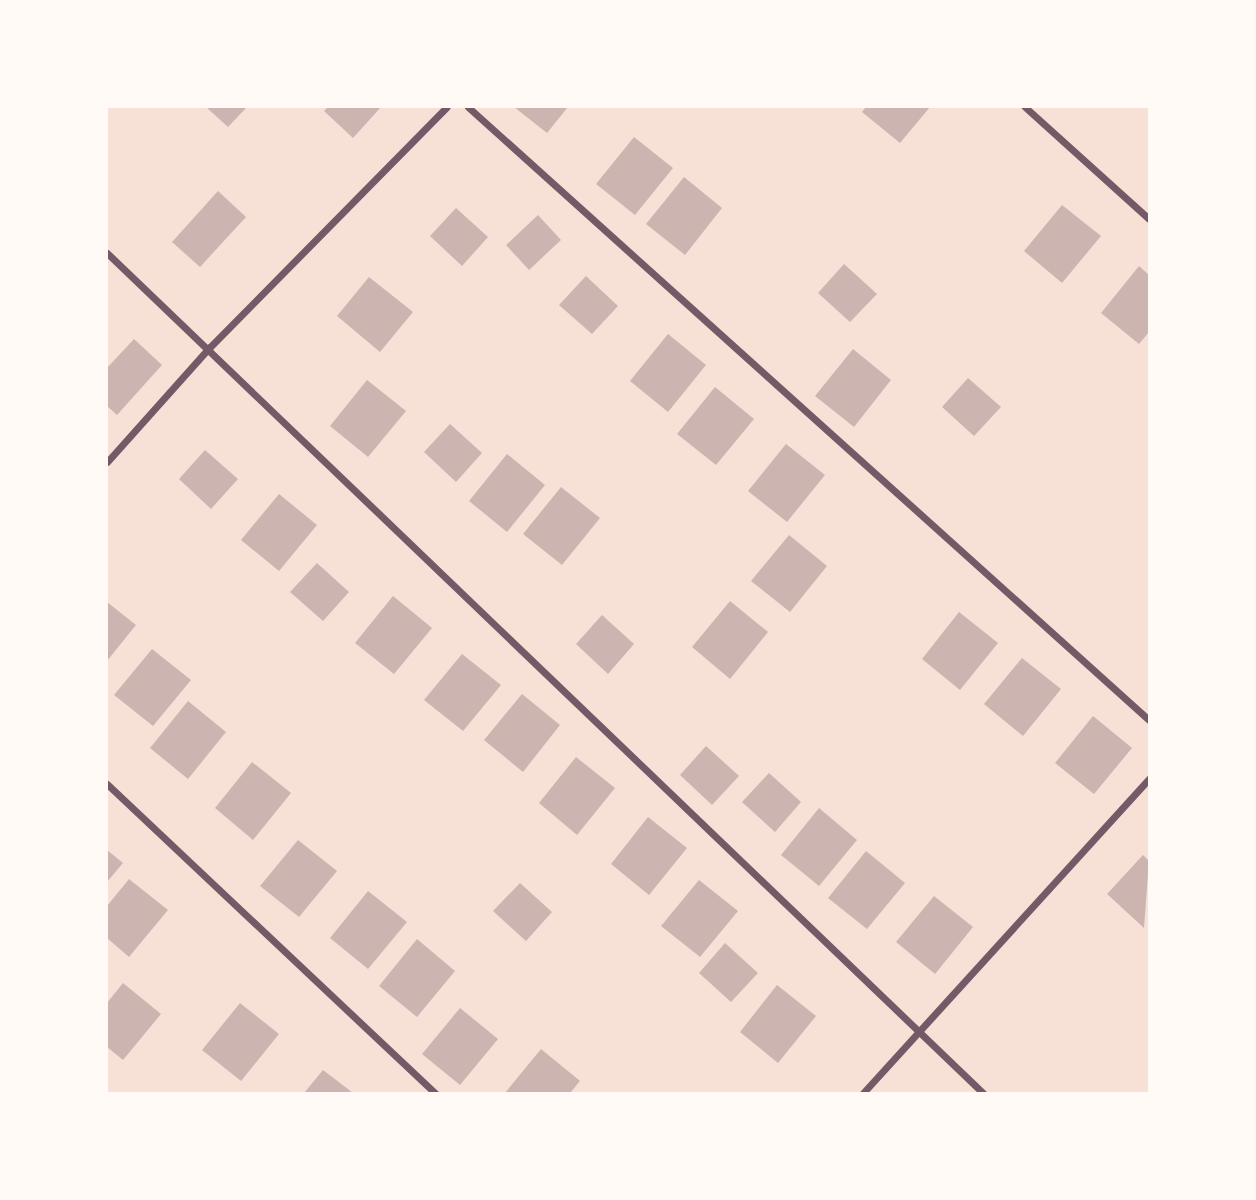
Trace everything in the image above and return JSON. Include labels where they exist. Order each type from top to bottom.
[{"type":"street","points":[[107,462],[210,347],[447,107]]},
{"type":"street","points":[[468,107],[1149,720]]},
{"type":"street","points":[[1025,107],[1149,219]]},
{"type":"street","points":[[107,253],[210,347],[917,1034],[984,1093]]},
{"type":"street","points":[[863,1093],[1149,779]]},
{"type":"street","points":[[107,785],[435,1093]]},
{"type":"building","points":[[206,107],[247,107],[228,127]]},
{"type":"building","points":[[328,107],[381,107],[353,138],[324,111]]},
{"type":"building","points":[[514,107],[568,107],[547,133]]},
{"type":"building","points":[[866,107],[930,107],[900,143],[862,112]]},
{"type":"building","points":[[634,137],[673,168],[635,215],[596,184]]},
{"type":"building","points":[[684,177],[722,208],[685,255],[646,224]]},
{"type":"building","points":[[218,191],[246,217],[200,267],[172,242]]},
{"type":"building","points":[[1062,205],[1101,236],[1062,283],[1024,251]]},
{"type":"building","points":[[456,208],[488,237],[462,266],[430,236]]},
{"type":"building","points":[[538,215],[561,240],[529,270],[506,245]]},
{"type":"building","points":[[844,264],[877,294],[850,322],[818,293]]},
{"type":"building","points":[[1139,266],[1149,275],[1149,332],[1139,344],[1101,313]]},
{"type":"building","points":[[586,276],[618,306],[592,334],[559,305]]},
{"type":"building","points":[[369,277],[413,312],[380,352],[337,316]]},
{"type":"building","points":[[668,334],[706,365],[668,412],[630,381]]},
{"type":"building","points":[[134,339],[162,365],[117,415],[107,406],[107,368]]},
{"type":"building","points":[[853,349],[891,380],[854,427],[815,396]]},
{"type":"building","points":[[968,378],[1001,407],[974,436],[942,407]]},
{"type":"building","points":[[367,380],[406,411],[368,457],[330,426]]},
{"type":"building","points":[[715,387],[754,419],[716,465],[677,434]]},
{"type":"building","points":[[450,424],[482,453],[456,482],[424,452]]},
{"type":"building","points":[[786,444],[825,475],[787,522],[748,491]]},
{"type":"building","points":[[205,450],[238,479],[211,509],[179,479]]},
{"type":"building","points":[[507,454],[545,485],[507,532],[469,501]]},
{"type":"building","points":[[561,487],[600,518],[562,565],[523,534]]},
{"type":"building","points":[[279,494],[317,525],[279,571],[241,540]]},
{"type":"building","points":[[789,535],[827,566],[790,612],[751,581]]},
{"type":"building","points":[[317,563],[349,592],[323,621],[290,592]]},
{"type":"building","points":[[393,596],[432,628],[394,674],[355,643]]},
{"type":"building","points":[[730,601],[768,632],[730,679],[692,647]]},
{"type":"building","points":[[107,602],[136,625],[107,661]]},
{"type":"building","points":[[959,612],[998,643],[960,690],[922,659]]},
{"type":"building","points":[[602,615],[634,644],[608,674],[576,644]]},
{"type":"building","points":[[152,649],[191,680],[153,726],[114,695]]},
{"type":"building","points":[[462,654],[501,685],[463,731],[424,700]]},
{"type":"building","points":[[1022,658],[1061,689],[1023,736],[984,704]]},
{"type":"building","points":[[522,694],[560,725],[523,772],[484,740]]},
{"type":"building","points":[[188,701],[226,732],[188,779],[150,748]]},
{"type":"building","points":[[1093,716],[1132,748],[1094,794],[1055,763]]},
{"type":"building","points":[[706,746],[739,776],[712,805],[680,775]]},
{"type":"building","points":[[576,757],[615,788],[577,835],[539,803]]},
{"type":"building","points":[[252,762],[291,793],[253,840],[215,808]]},
{"type":"building","points":[[769,773],[801,802],[775,832],[742,802]]},
{"type":"building","points":[[819,808],[857,840],[819,886],[781,855]]},
{"type":"building","points":[[648,817],[687,848],[649,895],[611,864]]},
{"type":"building","points":[[298,840],[337,871],[299,917],[260,886]]},
{"type":"building","points":[[107,850],[123,863],[107,882]]},
{"type":"building","points":[[866,851],[905,883],[867,929],[828,898]]},
{"type":"building","points":[[1143,855],[1149,861],[1144,928],[1107,894]]},
{"type":"building","points":[[129,879],[168,910],[129,957],[107,938],[107,906]]},
{"type":"building","points":[[699,880],[738,911],[700,957],[661,926]]},
{"type":"building","points":[[520,883],[552,912],[526,941],[493,911]]},
{"type":"building","points":[[368,891],[407,922],[368,969],[330,938]]},
{"type":"building","points":[[934,896],[973,927],[935,974],[896,942]]},
{"type":"building","points":[[417,939],[455,971],[417,1017],[379,986]]},
{"type":"building","points":[[725,943],[758,973],[731,1002],[699,973]]},
{"type":"building","points":[[123,983],[161,1014],[123,1060],[107,1047],[107,1003]]},
{"type":"building","points":[[777,985],[816,1016],[778,1063],[740,1032]]},
{"type":"building","points":[[240,1003],[279,1034],[241,1081],[202,1050]]},
{"type":"building","points":[[460,1008],[498,1039],[460,1085],[422,1054]]},
{"type":"building","points":[[541,1049],[580,1081],[570,1093],[505,1093]]},
{"type":"building","points":[[323,1070],[353,1093],[304,1093]]}]
